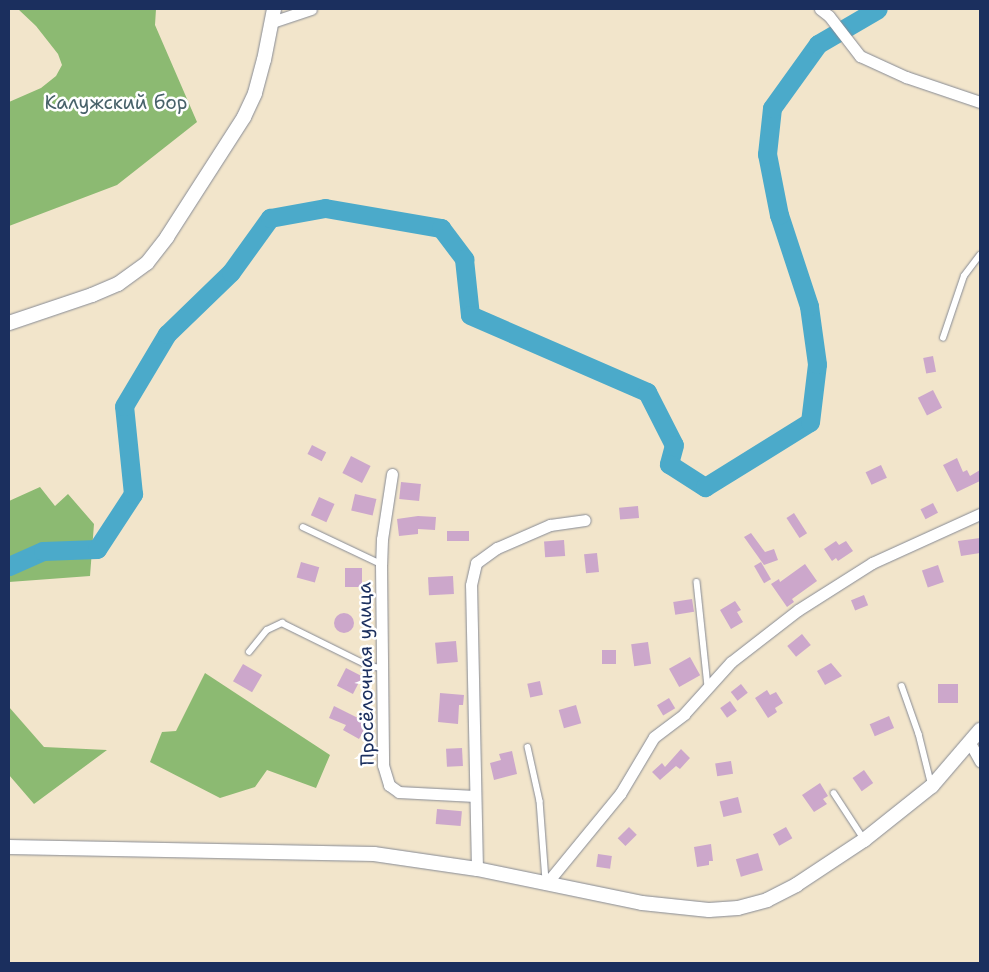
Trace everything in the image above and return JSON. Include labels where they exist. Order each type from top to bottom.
[{"type":"street","points":[[9,323],[92,295],[118,284],[147,263],[167,237],[244,118],[255,93],[273,15],[311,9]]},
{"type":"street","points":[[824,13],[860,56],[906,78],[980,102]]},
{"type":"street","name":"Просёлочная улица","points":[[392,474],[382,538],[381,564],[384,765],[389,785],[399,792],[474,796]]},
{"type":"street","points":[[546,884],[620,794],[654,737],[684,714],[731,662],[798,610],[872,563],[980,514]]},
{"type":"street","points":[[477,869],[471,585],[476,563],[497,548],[550,525],[585,520]]},
{"type":"street","points":[[9,847],[374,854],[477,869],[546,884],[674,907],[709,910],[738,908],[767,900],[796,885],[864,840],[932,786],[970,744],[980,730]]},
{"type":"street","points":[[970,744],[980,761]]},
{"type":"lane","points":[[943,338],[964,276],[980,255]]},
{"type":"lane","points":[[303,527],[381,564]]},
{"type":"lane","points":[[697,582],[708,686]]},
{"type":"lane","points":[[249,652],[267,630],[282,622],[369,666],[382,668]]},
{"type":"lane","points":[[902,686],[919,734],[932,786]]},
{"type":"lane","points":[[528,747],[540,801],[546,884]]},
{"type":"lane","points":[[834,793],[864,840]]},
{"type":"green space","name":"Калужский бор","points":[[18,9],[156,9],[155,25],[197,122],[117,185],[9,226],[9,102],[41,88],[56,76],[62,65],[58,54],[36,26]]},
{"type":"green space","points":[[40,487],[55,506],[68,494],[94,524],[90,576],[9,582],[9,501]]},
{"type":"green space","points":[[205,673],[330,755],[316,788],[267,770],[255,787],[220,798],[150,762],[162,732],[176,731]]},
{"type":"green space","points":[[9,707],[44,747],[107,750],[34,804],[9,775]]},
{"type":"building","points":[[933,356],[936,372],[926,374],[923,358]]},
{"type":"building","points":[[933,390],[942,408],[927,416],[918,398]]},
{"type":"building","points":[[312,445],[326,452],[322,461],[307,454]]},
{"type":"building","points":[[351,456],[371,466],[362,483],[342,473]]},
{"type":"building","points":[[957,458],[963,472],[967,470],[970,476],[980,470],[980,481],[957,492],[943,465]]},
{"type":"building","points":[[881,465],[887,478],[872,485],[866,472]]},
{"type":"building","points":[[401,482],[421,484],[419,501],[399,499]]},
{"type":"building","points":[[355,494],[376,499],[373,516],[351,511]]},
{"type":"building","points":[[319,497],[335,504],[326,522],[311,515]]},
{"type":"building","points":[[933,503],[938,513],[926,519],[921,509]]},
{"type":"building","points":[[638,506],[639,518],[620,520],[619,508]]},
{"type":"building","points":[[794,513],[807,533],[800,538],[786,518]]},
{"type":"building","points":[[418,516],[436,517],[435,530],[418,529],[418,534],[399,536],[397,519]]},
{"type":"building","points":[[447,531],[469,531],[469,541],[447,541]]},
{"type":"building","points":[[751,533],[765,552],[774,549],[778,560],[764,565],[744,537]]},
{"type":"building","points":[[980,538],[980,553],[961,556],[958,541]]},
{"type":"building","points":[[564,540],[565,556],[545,557],[544,541]]},
{"type":"building","points":[[836,541],[839,545],[846,541],[853,551],[838,561],[836,558],[832,561],[824,549]]},
{"type":"building","points":[[597,553],[599,572],[586,573],[584,554]]},
{"type":"building","points":[[301,562],[319,567],[315,583],[297,577]]},
{"type":"building","points":[[761,562],[771,579],[764,583],[754,566]]},
{"type":"building","points":[[805,564],[817,581],[792,599],[794,602],[787,607],[771,584],[779,579],[780,582]]},
{"type":"building","points":[[938,565],[944,582],[928,588],[922,571]]},
{"type":"building","points":[[345,568],[362,568],[362,587],[345,587]]},
{"type":"building","points":[[453,576],[454,594],[429,595],[428,577]]},
{"type":"building","points":[[864,595],[868,605],[855,610],[851,600]]},
{"type":"building","points":[[692,599],[694,612],[675,615],[673,602]]},
{"type":"building","points":[[735,601],[741,610],[737,612],[743,622],[731,629],[720,610]]},
{"type":"building","points":[[344,613],[351,616],[354,623],[351,630],[344,633],[337,630],[334,623],[337,616]]},
{"type":"building","points":[[802,634],[811,645],[796,657],[787,646]]},
{"type":"building","points":[[456,641],[458,662],[437,664],[435,643]]},
{"type":"building","points":[[648,642],[651,664],[634,666],[631,644]]},
{"type":"building","points":[[602,650],[616,650],[616,664],[602,664]]},
{"type":"building","points":[[690,657],[700,675],[679,687],[669,669]]},
{"type":"building","points":[[831,663],[842,676],[825,685],[817,671]]},
{"type":"building","points":[[243,664],[262,675],[252,692],[233,681]]},
{"type":"building","points":[[346,668],[362,676],[353,694],[337,686]]},
{"type":"building","points":[[540,681],[543,695],[530,697],[527,684]]},
{"type":"building","points":[[741,684],[748,693],[738,701],[731,692]]},
{"type":"building","points":[[938,684],[958,684],[958,703],[938,703]]},
{"type":"building","points":[[767,690],[770,695],[776,692],[783,703],[775,708],[777,712],[768,718],[755,698]]},
{"type":"building","points":[[440,693],[464,695],[463,705],[459,705],[458,724],[438,722]]},
{"type":"building","points":[[669,698],[675,708],[663,715],[657,705]]},
{"type":"building","points":[[730,701],[737,711],[727,718],[720,708]]},
{"type":"building","points":[[576,705],[581,723],[564,728],[559,710]]},
{"type":"building","points":[[334,706],[368,723],[359,739],[343,730],[346,725],[329,718]]},
{"type":"building","points":[[889,716],[894,728],[875,736],[870,724]]},
{"type":"building","points":[[462,748],[463,766],[447,767],[446,749]]},
{"type":"building","points":[[681,749],[690,758],[680,769],[676,766],[660,780],[652,772],[662,763],[665,767]]},
{"type":"building","points":[[512,751],[517,774],[494,780],[490,763],[501,760],[499,754]]},
{"type":"building","points":[[731,761],[733,774],[717,776],[715,764]]},
{"type":"building","points":[[864,770],[873,783],[862,791],[853,778]]},
{"type":"building","points":[[820,783],[828,796],[823,799],[827,804],[814,812],[802,795]]},
{"type":"building","points":[[738,797],[742,813],[723,817],[720,802]]},
{"type":"building","points":[[437,809],[462,811],[461,826],[436,824]]},
{"type":"building","points":[[629,827],[637,835],[625,846],[618,838]]},
{"type":"building","points":[[786,827],[792,838],[779,846],[773,834]]},
{"type":"building","points":[[711,844],[713,861],[709,861],[709,865],[697,867],[694,847]]},
{"type":"building","points":[[758,853],[763,870],[741,877],[736,859]]},
{"type":"building","points":[[598,854],[612,856],[610,869],[596,867]]},
{"type":"waterway","points":[[9,566],[43,551],[97,549],[133,494],[124,406],[167,334],[231,272],[270,218],[325,208],[441,228],[464,259],[470,315],[647,392],[674,445],[669,464],[705,487],[810,422],[817,364],[809,306],[779,215],[767,154],[772,108],[818,44],[878,9]]}]
